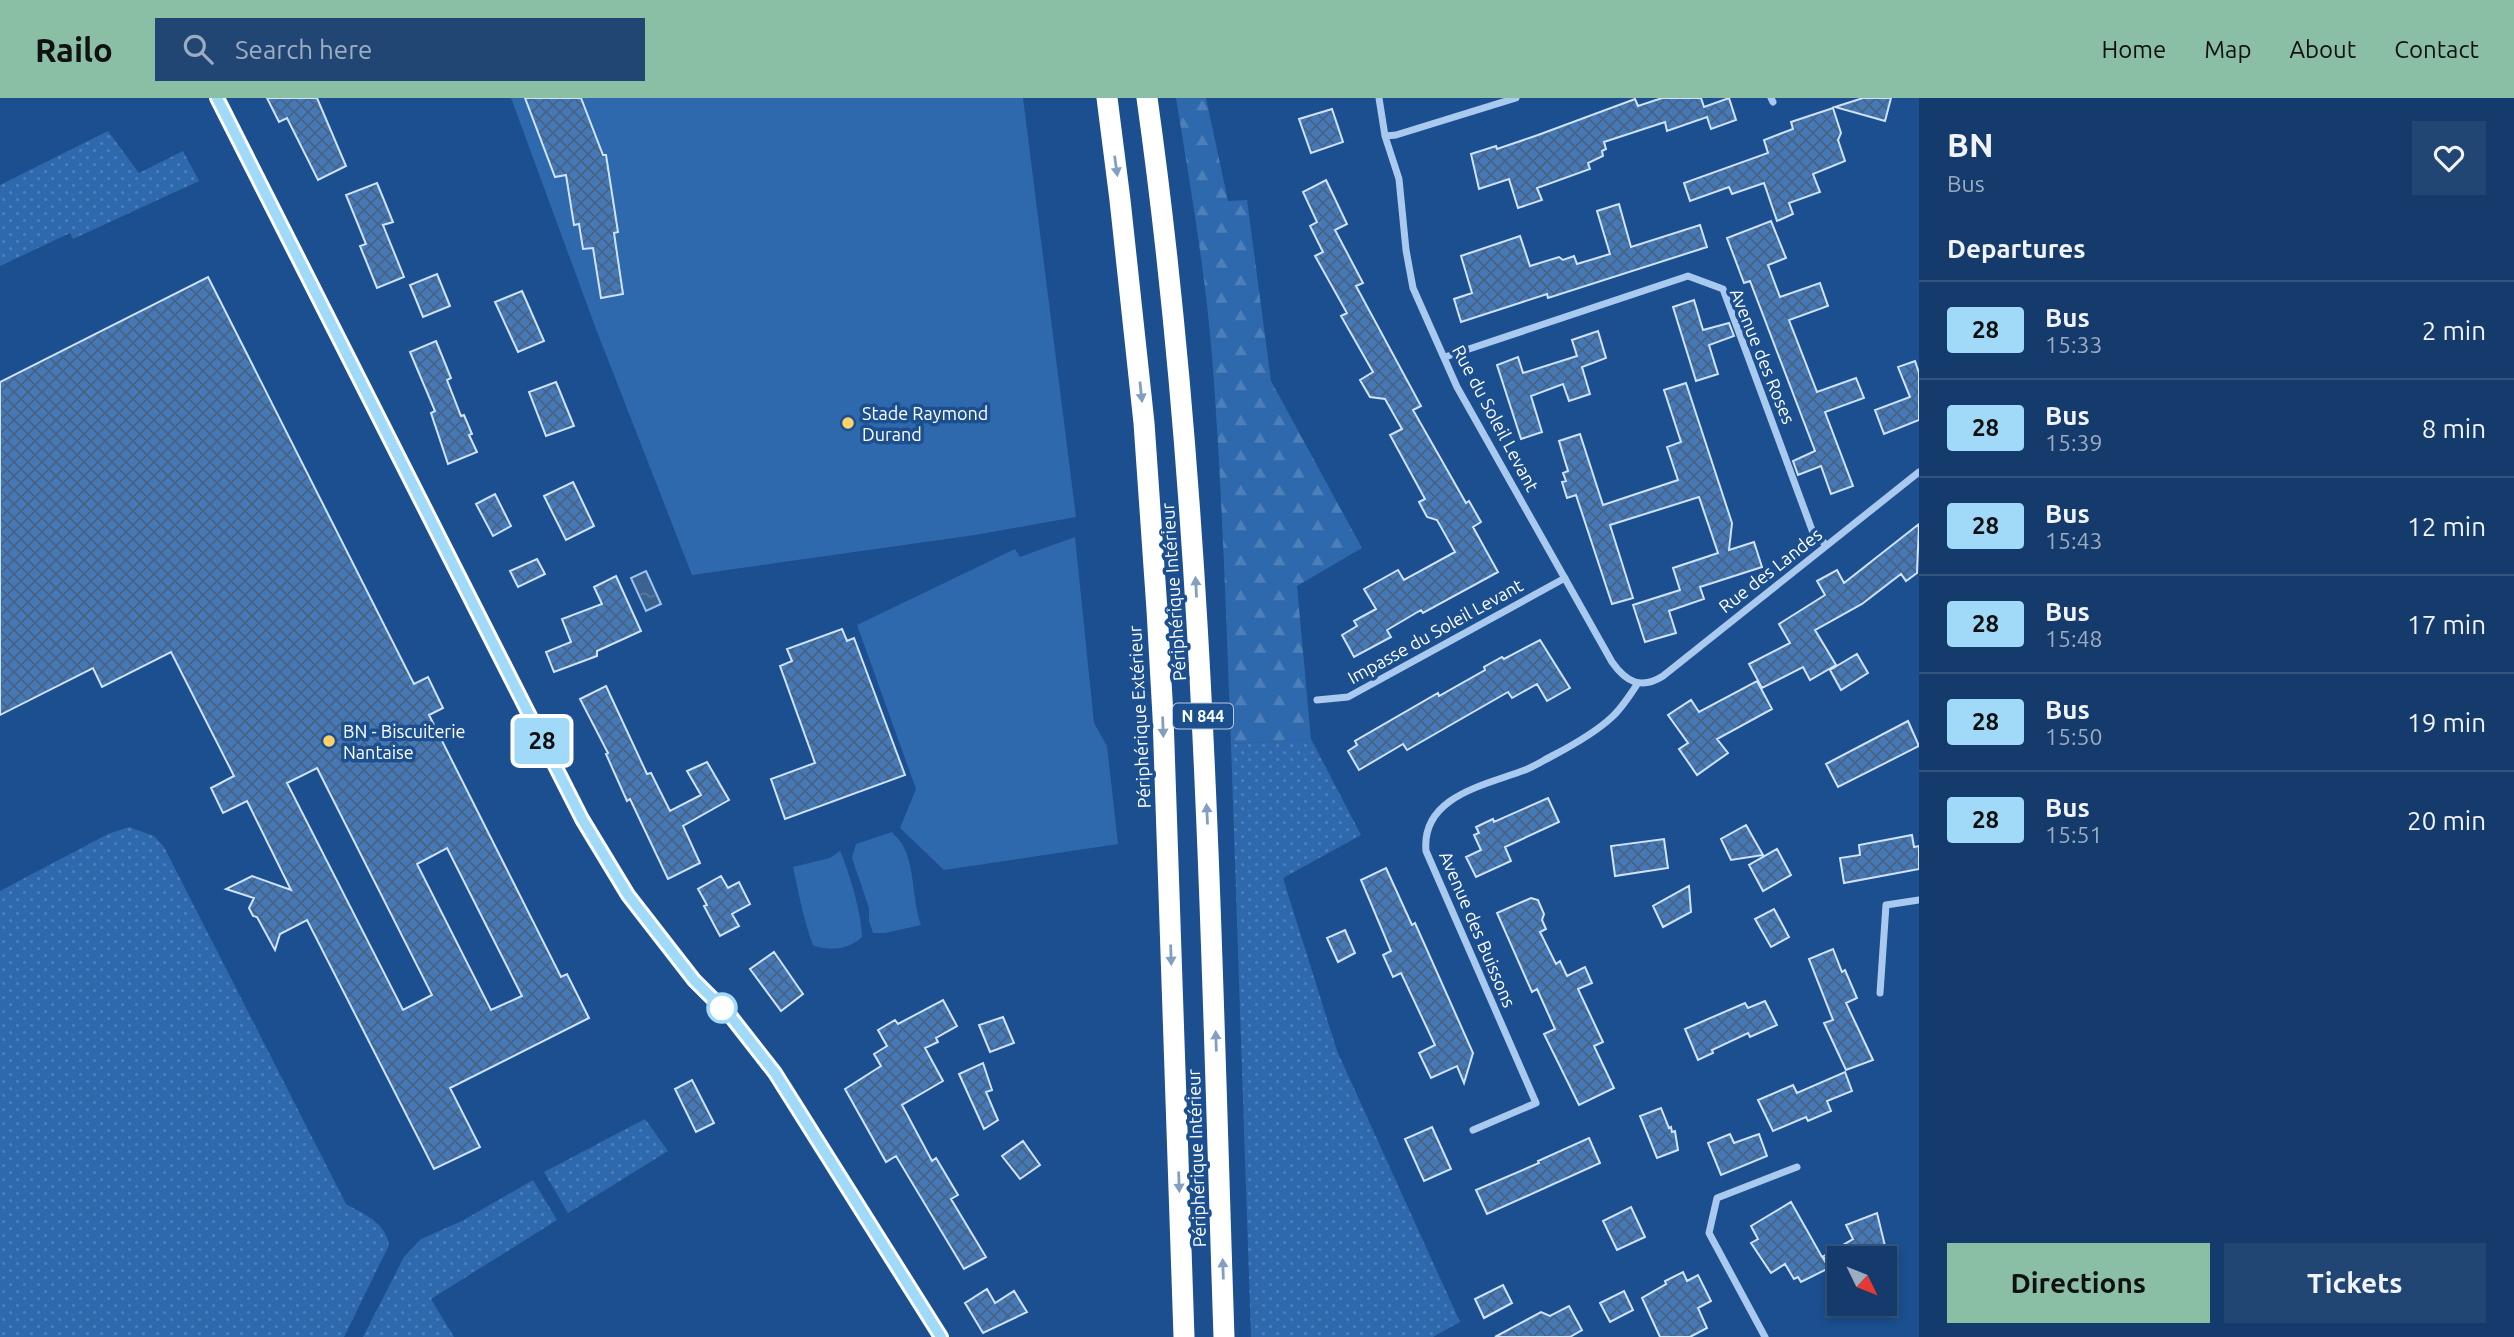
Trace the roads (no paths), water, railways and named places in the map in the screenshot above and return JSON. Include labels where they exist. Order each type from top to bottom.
[{"type":"highway","name":"Périphérique Extérieur","points":[[1107,98],[1144,423],[1158,623],[1184,1337]]},
{"type":"highway","name":"Périphérique Intérieur","points":[[1147,98],[1172,302],[1195,578],[1210,886],[1224,1337]]},
{"type":"street","points":[[217,98],[582,819],[628,895],[694,980],[732,1018],[775,1073],[941,1337]]},
{"type":"street","name":"Rue du Soleil Levant","points":[[1379,98],[1385,136],[1399,179],[1407,259],[1413,288],[1457,387],[1612,662],[1618,671],[1638,684]]},
{"type":"street","points":[[1385,136],[1396,135],[1516,98]]},
{"type":"street","name":"Avenue des Roses","points":[[1445,357],[1688,276],[1723,289],[1812,530],[1826,545]]},
{"type":"street","name":"Rue des Landes","points":[[1638,684],[1651,684],[1663,676],[1919,472]]},
{"type":"street","name":"Impasse du Soleil Levant","points":[[1317,699],[1348,697],[1565,578]]},
{"type":"street","name":"Avenue des Buissons","points":[[1473,1130],[1536,1103],[1426,851],[1425,839],[1430,825],[1446,804],[1461,793],[1528,769],[1589,734],[1612,717],[1638,684]]},
{"type":"street","points":[[1880,993],[1886,905],[1919,900]]},
{"type":"street","points":[[1765,1337],[1709,1233],[1717,1198],[1797,1167]]},
{"type":"water","points":[[646,571],[661,604],[646,611],[631,578]]},
{"type":"place","name":"Stade Raymond Durand","points":[[848,423]]},
{"type":"place","name":"BN - Biscuiterie Nantaise","points":[[329,741]]}]
